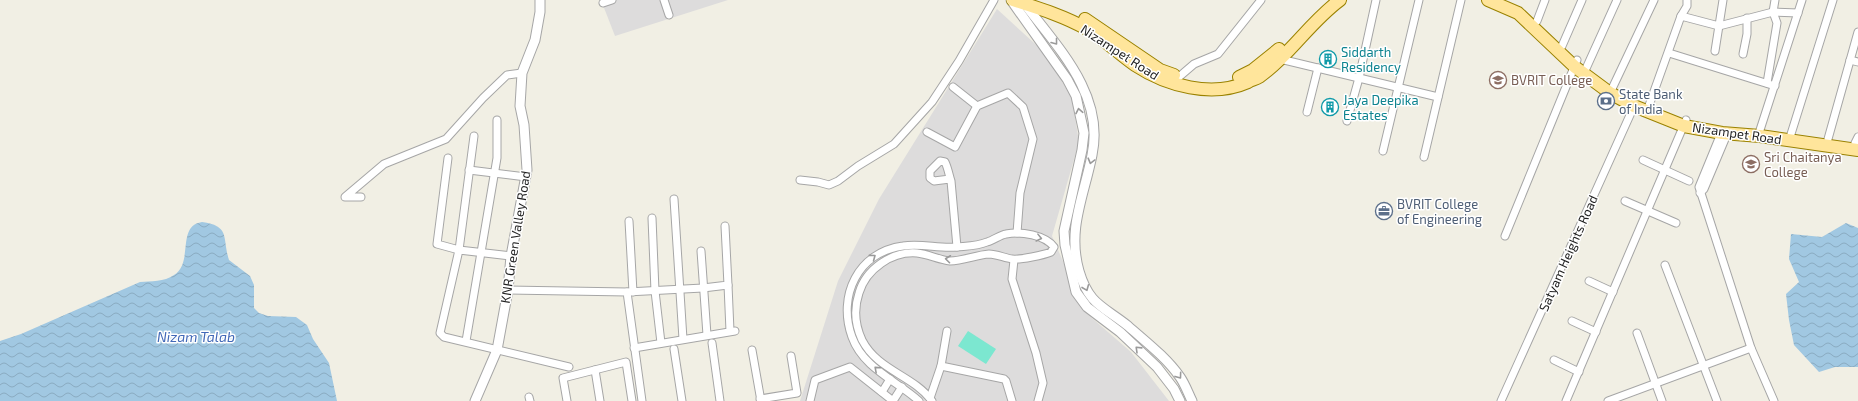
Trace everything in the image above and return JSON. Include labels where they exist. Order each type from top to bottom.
[{"type":"main road","name":"Nizampet Road","points":[[1012,0],[1026,1],[1072,12],[1087,20],[1160,70],[1210,82],[1226,81],[1248,74],[1272,55],[1331,0]]},
{"type":"main road","name":"Nizampet Road","points":[[1026,1],[1088,30],[1134,64],[1157,78],[1196,88],[1215,90],[1232,88],[1257,78],[1280,59],[1325,12],[1340,0]]},
{"type":"main road","name":"Nizampet Road","points":[[1488,0],[1506,2],[1537,21],[1581,67]]},
{"type":"main road","name":"Nizampet Road","points":[[1506,2],[1611,91],[1635,103],[1685,123],[1725,131],[1760,136],[1857,143]]},
{"type":"main road","name":"Nizampet Road","points":[[1725,131],[1760,130],[1857,143]]},
{"type":"street","name":"KNR Green Valley Road","points":[[476,400],[497,350],[508,290],[511,256],[527,170],[524,125],[520,106],[522,73],[535,40],[540,12],[540,0]]},
{"type":"street","points":[[604,3],[612,0]]},
{"type":"street","points":[[664,0],[669,15]]},
{"type":"street","points":[[800,180],[829,185],[838,182],[858,166],[894,144],[932,102],[960,62],[994,0]]},
{"type":"street","points":[[1012,0],[1067,79],[1076,96],[1084,134],[1082,150],[1064,230],[1091,297],[1102,308],[1126,325],[1160,355],[1180,377],[1192,401]]},
{"type":"street","points":[[1180,76],[1194,64],[1218,54],[1261,0]]},
{"type":"street","points":[[1347,121],[1359,78],[1376,0]]},
{"type":"street","points":[[1383,151],[1419,0]]},
{"type":"street","points":[[1424,157],[1461,0]]},
{"type":"street","points":[[1537,21],[1544,0]]},
{"type":"street","points":[[1562,46],[1582,0]]},
{"type":"street","points":[[1505,236],[1581,67],[1616,0]]},
{"type":"street","points":[[1611,91],[1654,0]]},
{"type":"street","points":[[1648,108],[1681,16],[1687,6],[1687,0]]},
{"type":"street","points":[[1715,51],[1723,0]]},
{"type":"street","points":[[1767,83],[1777,23],[1773,12],[1775,0]]},
{"type":"street","points":[[1760,130],[1802,0]]},
{"type":"street","points":[[1791,134],[1833,0]]},
{"type":"street","points":[[1026,1],[1038,21],[1069,61],[1079,78],[1086,94],[1094,127],[1093,154],[1075,220],[1070,245],[1072,280],[1080,298],[1087,307],[1120,332],[1157,367],[1174,389],[1180,401]]},
{"type":"street","points":[[1681,16],[1719,26],[1773,12],[1798,13]]},
{"type":"street","points":[[1743,54],[1747,34],[1747,18]]},
{"type":"street","points":[[1027,23],[1038,21]]},
{"type":"street","points":[[1828,139],[1858,32]]},
{"type":"street","points":[[1669,53],[1775,86]]},
{"type":"street","points":[[1280,59],[1438,97]]},
{"type":"street","points":[[1850,60],[1858,62]]},
{"type":"street","points":[[1307,112],[1318,68]]},
{"type":"street","points":[[361,197],[346,197],[384,164],[446,139],[483,98],[507,75],[522,73]]},
{"type":"street","points":[[953,87],[978,106]]},
{"type":"street","points":[[927,132],[955,147],[978,106],[1008,93],[1023,107],[1033,139],[1020,193],[1017,233]]},
{"type":"street","name":"Satyam Heights Road","points":[[1501,401],[1635,103]]},
{"type":"street","points":[[466,341],[495,173],[497,158],[497,120]]},
{"type":"street","points":[[1566,401],[1685,123]]},
{"type":"street","points":[[1725,131],[1704,189],[1700,193],[1752,348],[1774,401]]},
{"type":"street","points":[[474,136],[459,250],[440,333],[444,337],[466,341],[569,367]]},
{"type":"street","points":[[448,158],[437,244],[459,250],[511,256]]},
{"type":"street","points":[[1643,160],[1689,181]]},
{"type":"street","points":[[470,170],[526,177]]},
{"type":"street","points":[[950,179],[957,247]]},
{"type":"street","points":[[674,199],[683,339]]},
{"type":"street","points":[[1625,201],[1676,223]]},
{"type":"street","points":[[652,218],[655,291],[661,343]]},
{"type":"street","points":[[629,221],[630,292],[634,348],[642,401]]},
{"type":"street","points":[[634,348],[732,331],[725,226]]},
{"type":"street","points":[[919,401],[875,367],[861,353],[852,338],[848,320],[848,301],[855,278],[863,266],[871,258],[887,249],[924,244],[946,248],[957,247],[987,242],[1005,234],[1017,233],[1044,238],[1050,241],[1054,246]]},
{"type":"street","points":[[987,242],[990,254]]},
{"type":"street","points":[[947,331],[941,366],[931,400],[915,385],[884,366],[872,355],[862,339],[856,320],[856,302],[861,284],[872,271],[886,260],[903,254],[917,253],[949,261],[990,254],[1014,260],[1048,253],[1054,246],[1070,245]]},
{"type":"street","points":[[701,251],[707,335]]},
{"type":"street","points":[[1014,260],[1012,279],[1036,353],[1042,383],[1038,401]]},
{"type":"street","points":[[1666,265],[1717,401]]},
{"type":"street","points":[[1589,281],[1613,292]]},
{"type":"street","points":[[508,290],[630,292],[679,290],[728,285]]},
{"type":"street","points":[[1572,321],[1596,332]]},
{"type":"street","points":[[1637,333],[1662,401]]},
{"type":"street","points":[[712,343],[720,401]]},
{"type":"street","points":[[1608,401],[1752,348]]},
{"type":"street","points":[[674,349],[682,401]]},
{"type":"street","points":[[752,350],[760,400],[796,394],[792,356]]},
{"type":"street","points":[[1554,360],[1578,372]]},
{"type":"street","points":[[567,401],[563,378],[626,362],[632,401]]},
{"type":"street","points":[[941,366],[1004,379],[1012,401]]},
{"type":"street","points":[[810,401],[815,380],[847,367],[852,369],[893,401],[902,387]]},
{"type":"street","points":[[595,370],[600,401]]},
{"type":"street","points":[[882,392],[890,379]]},
{"type":"shaded area","points":[[601,0],[728,0],[615,36]]},
{"type":"shaded area","points":[[997,9],[1044,52],[1072,98],[1079,142],[1052,236],[1085,312],[1131,352],[1169,401],[800,401],[838,281],[879,199]]},
{"type":"shaded area","points":[[968,331],[996,349],[986,364],[958,346]]},
{"type":"water","name":"Nizam Talab","points":[[202,222],[217,227],[224,234],[229,260],[250,276],[254,285],[254,308],[259,313],[268,316],[296,317],[307,325],[313,339],[329,363],[337,401],[0,401],[0,341],[21,334],[140,282],[162,280],[174,275],[180,269],[183,262],[189,230],[194,225]]},
{"type":"water","points":[[1846,223],[1858,228],[1858,367],[1835,367],[1819,372],[1794,345],[1786,294],[1799,282],[1789,259],[1791,234],[1822,237]]},
{"type":"place","name":"Siddarth Residency","points":[[1328,59]]},
{"type":"place","name":"BVRIT College","points":[[1498,80]]},
{"type":"place","name":"State Bank of India","points":[[1606,101]]},
{"type":"place","name":"Jaya Deepika Estates","points":[[1330,107]]},
{"type":"place","name":"Sri Chaitanya College","points":[[1751,164]]},
{"type":"place","name":"BVRIT College of Engineering","points":[[1384,211]]}]
